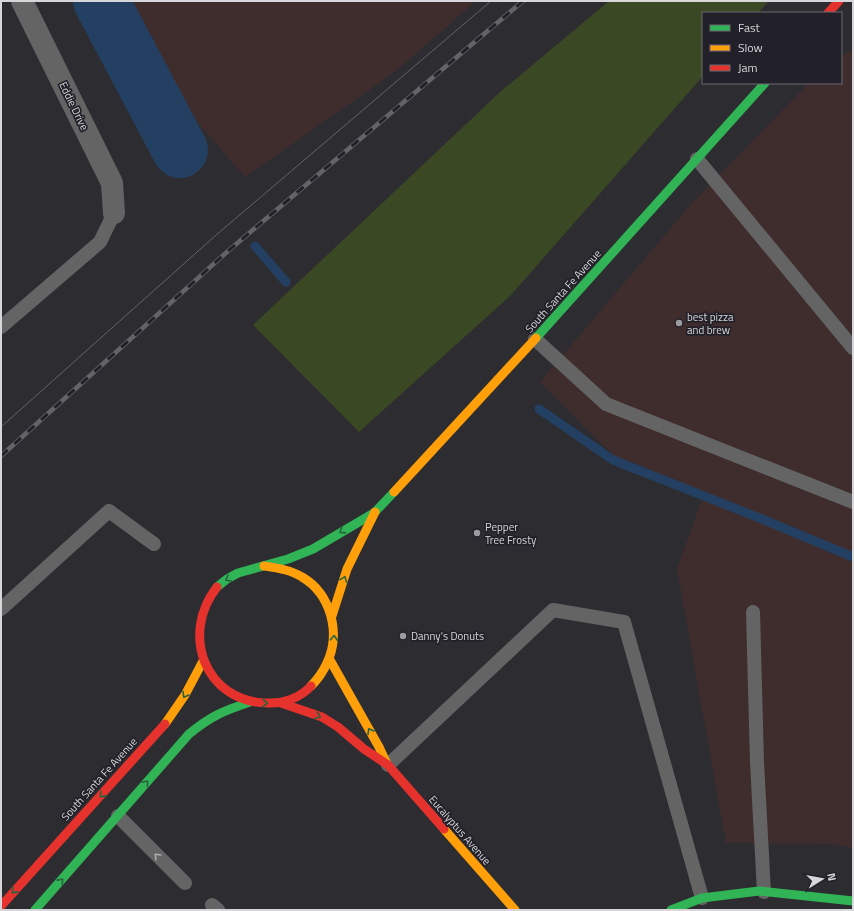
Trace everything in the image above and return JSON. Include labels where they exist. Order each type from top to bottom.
[{"type":"main road","points":[[829,12],[839,1]]},
{"type":"main road","name":"South Santa Fe Avenue","points":[[332,616],[347,569],[375,512],[535,339],[764,84]]},
{"type":"main road","name":"South Santa Fe Avenue","points":[[264,566],[287,570],[307,580],[322,596],[332,616],[335,638],[330,660],[319,680],[302,694],[281,703],[250,702],[236,697],[223,688],[211,674],[203,661],[199,640],[199,620],[207,599],[210,585],[222,582],[242,571],[302,555],[375,512]]},
{"type":"main road","points":[[330,660],[388,765]]},
{"type":"main road","name":"South Santa Fe Avenue","points":[[1,906],[167,721],[185,695],[203,661]]},
{"type":"main road","name":"South Santa Fe Avenue","points":[[35,910],[188,734],[208,719],[225,710],[250,702]]},
{"type":"main road","points":[[281,703],[322,717],[338,727],[364,749],[388,765]]},
{"type":"main road","name":"Eucalyptus Avenue","points":[[388,765],[515,910]]},
{"type":"main road","points":[[671,910],[702,898],[759,891],[853,901]]},
{"type":"street","name":"Eddie Drive","points":[[22,1],[112,183],[114,214]]},
{"type":"lane","points":[[697,159],[853,348]]},
{"type":"lane","points":[[1,327],[100,242],[114,214]]},
{"type":"lane","points":[[535,339],[606,404],[853,502]]},
{"type":"lane","points":[[1,609],[108,511],[154,544]]},
{"type":"lane","points":[[388,765],[552,610],[624,622],[702,898]]},
{"type":"lane","points":[[753,612],[757,762],[764,892]]},
{"type":"lane","points":[[118,816],[185,883]]},
{"type":"shaded area","points":[[92,1],[476,1],[396,71],[245,177]]},
{"type":"shaded area","points":[[853,51],[853,848],[834,844],[726,843],[677,569],[704,494],[614,456],[540,382],[692,203],[808,84],[842,84],[842,56]]},
{"type":"green space","points":[[609,1],[769,1],[759,12],[702,12],[702,77],[511,295],[359,432],[253,325],[499,93]]},
{"type":"waterway","points":[[101,1],[180,150]]},
{"type":"waterway","points":[[255,246],[286,282]]},
{"type":"waterway","points":[[539,409],[613,460],[853,557]]},
{"type":"tram line","points":[[1,427],[215,236],[491,1]]},
{"type":"railway","points":[[1,456],[228,251],[523,1]]},
{"type":"traffic: fast","points":[[536,338],[764,84]]},
{"type":"traffic: fast","points":[[217,587],[238,573],[288,559],[313,549],[374,513],[394,492]]},
{"type":"traffic: fast","points":[[35,910],[189,734],[218,715],[232,708],[250,702]]},
{"type":"traffic: fast","points":[[671,910],[702,898],[759,891],[853,901]]},
{"type":"traffic: slow","points":[[394,492],[536,338]]},
{"type":"traffic: slow","points":[[332,616],[347,569],[375,512]]},
{"type":"traffic: slow","points":[[264,566],[289,571],[312,584],[320,593],[331,615],[333,627],[331,651],[324,669],[311,686]]},
{"type":"traffic: slow","points":[[330,660],[386,762]]},
{"type":"traffic: slow","points":[[165,724],[185,695],[203,661]]},
{"type":"traffic: slow","points":[[444,829],[515,910]]},
{"type":"traffic: jam","points":[[829,12],[839,1]]},
{"type":"traffic: jam","points":[[217,587],[206,605],[200,625],[200,644],[205,662],[214,678],[228,691],[246,700],[267,703],[291,699],[302,694],[311,686]]},
{"type":"traffic: jam","points":[[281,703],[322,717],[338,727],[364,749],[388,765],[444,829]]},
{"type":"traffic: jam","points":[[1,906],[165,724]]},
{"type":"place","name":"best pizza and brew","points":[[679,323]]},
{"type":"place","name":"Pepper Tree Frosty","points":[[477,533]]},
{"type":"place","name":"Danny's Donuts","points":[[403,636]]}]
